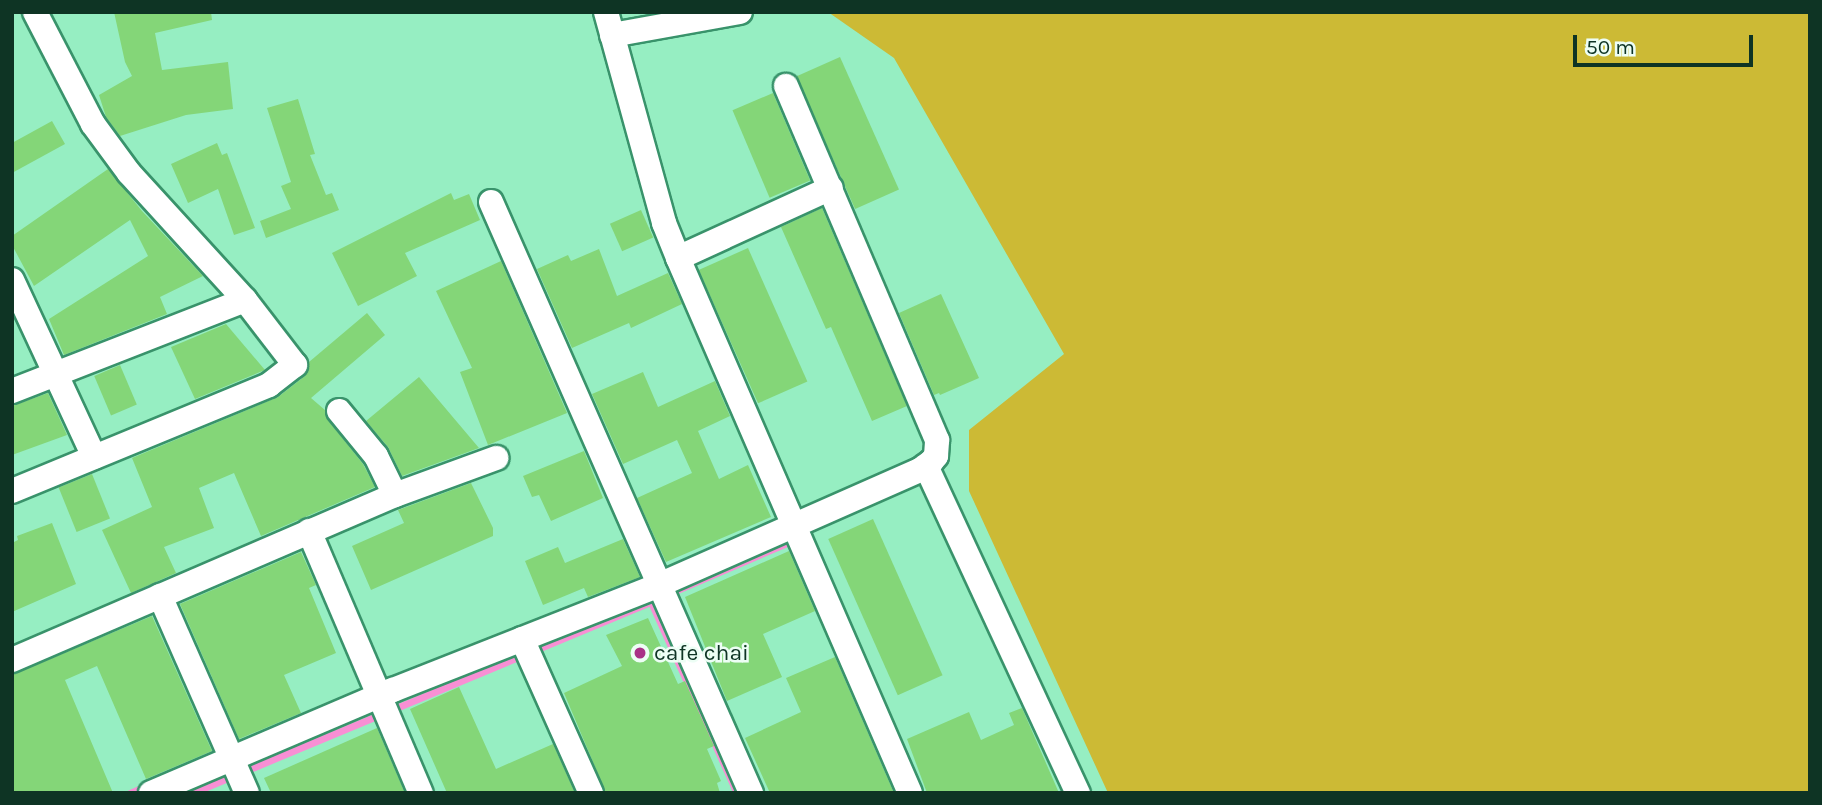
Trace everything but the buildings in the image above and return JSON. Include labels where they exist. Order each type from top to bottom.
[{"type":"street","points":[[12,491],[269,385],[295,365],[245,300],[121,163],[93,124],[35,12]]},
{"type":"street","points":[[740,12],[609,24],[664,223],[910,793]]},
{"type":"street","points":[[151,793],[378,696],[522,639],[662,592],[795,523],[926,466],[936,456],[937,440],[786,86]]},
{"type":"street","points":[[678,258],[831,188]]},
{"type":"street","points":[[491,202],[751,793]]},
{"type":"street","points":[[12,280],[94,457]]},
{"type":"street","points":[[12,391],[245,300]]},
{"type":"street","points":[[339,411],[376,456],[395,495]]},
{"type":"street","points":[[12,660],[395,495],[496,458]]},
{"type":"street","points":[[926,466],[1078,793]]},
{"type":"street","points":[[309,531],[421,793]]},
{"type":"street","points":[[160,596],[247,793]]},
{"type":"street","points":[[522,639],[591,793]]},
{"type":"shaded area","points":[[828,12],[1810,12],[1810,793],[1108,793],[969,491],[969,430],[1064,354],[894,58]]},
{"type":"waterway","points":[[677,590],[789,542]]},
{"type":"waterway","points":[[192,793],[660,598]]},
{"type":"waterway","points":[[651,602],[737,793]]},
{"type":"waterway","points":[[130,793],[148,785]]},
{"type":"place","name":"cafe chai","points":[[640,653]]}]
